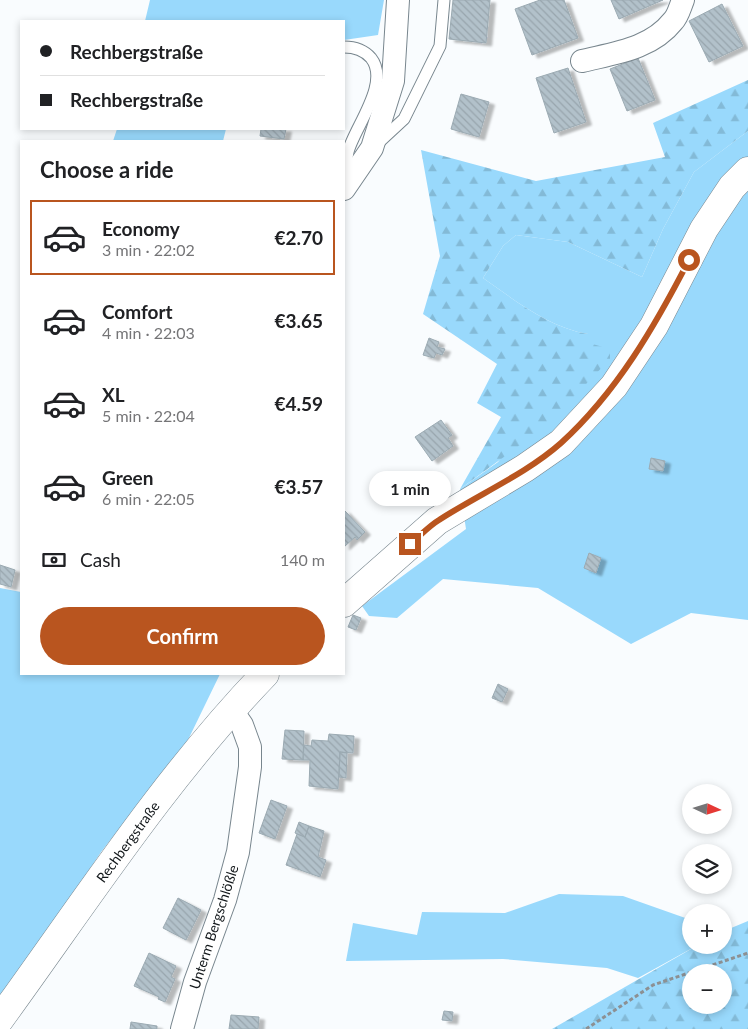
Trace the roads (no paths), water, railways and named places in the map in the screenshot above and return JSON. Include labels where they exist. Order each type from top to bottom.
[{"type":"main road","points":[[345,602],[437,521],[561,443],[614,386],[654,326],[704,229],[732,187],[748,171]]},
{"type":"main road","name":"Rechbergstraße","points":[[0,1019],[157,802],[231,710],[264,675]]},
{"type":"street","points":[[345,188],[372,148],[393,81],[398,0]]},
{"type":"street","points":[[582,61],[634,48],[652,40],[674,20],[683,0]]},
{"type":"street","name":"Unterm Bergschlößle","points":[[182,1029],[194,982],[226,900],[238,852],[250,767],[250,747],[242,725],[231,710]]},
{"type":"lane","points":[[372,148],[404,119],[440,46],[444,0]]},
{"type":"lane","points":[[345,47],[353,47],[366,53],[374,63],[377,74],[372,100],[348,151],[345,180]]}]
